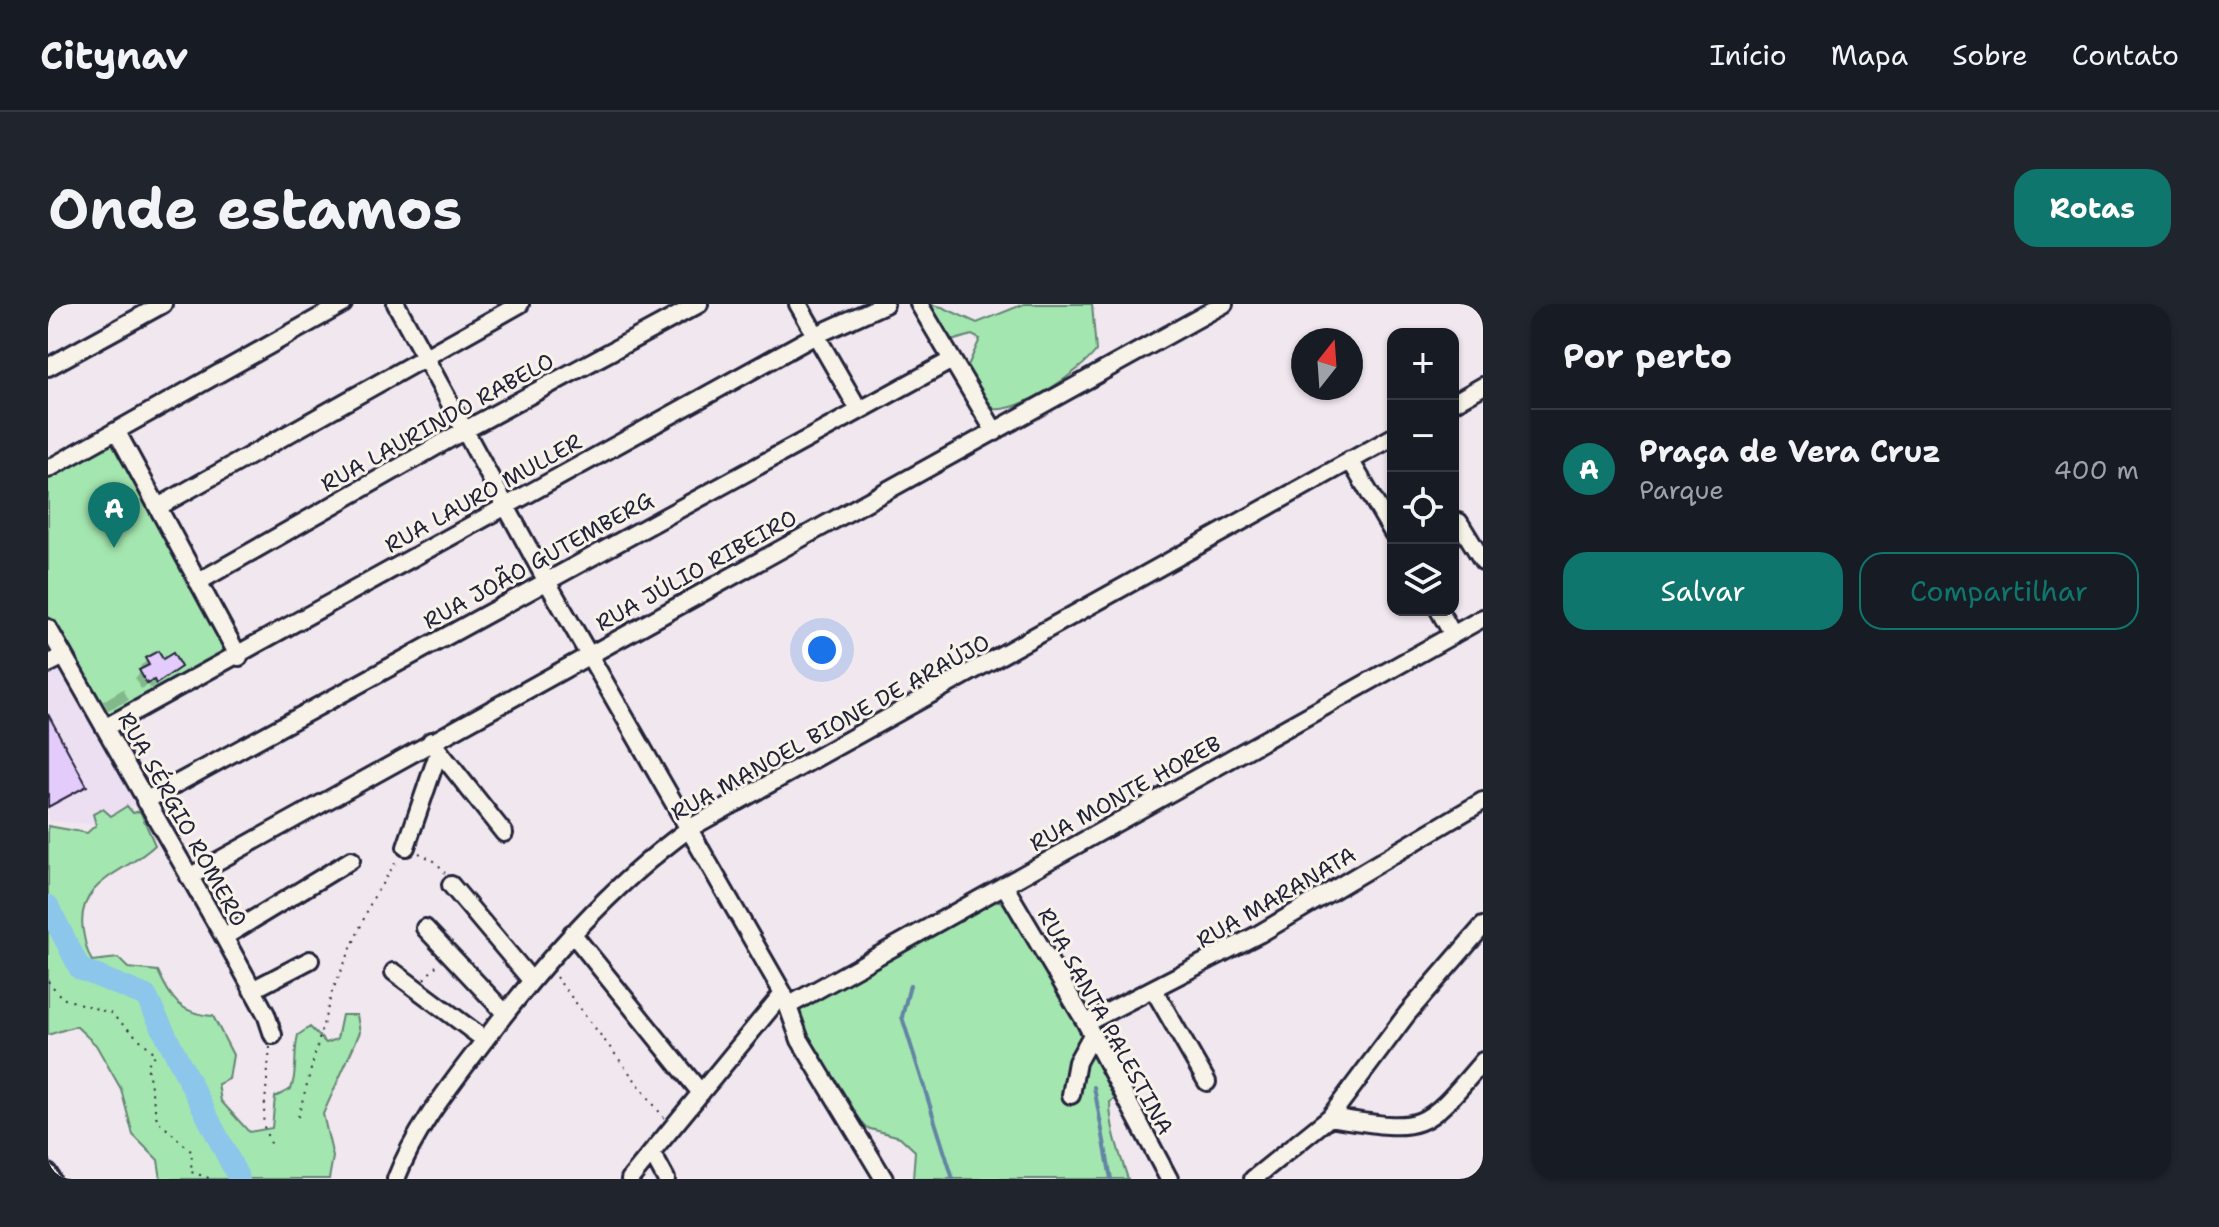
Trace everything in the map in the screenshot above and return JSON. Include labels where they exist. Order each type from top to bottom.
[{"type":"street","points":[[48,367],[163,304]]},
{"type":"street","points":[[48,469],[343,304]]},
{"type":"street","points":[[396,304],[546,580],[690,828],[785,1000],[800,1040],[884,1179]]},
{"type":"street","points":[[158,507],[520,304]]},
{"type":"street","name":"RUA LAURINDO RABELO","points":[[198,582],[465,430],[699,304]]},
{"type":"street","points":[[798,304],[859,410]]},
{"type":"street","name":"RUA LAURO MULLER","points":[[106,727],[239,657],[814,336],[885,304]]},
{"type":"street","points":[[919,304],[995,432]]},
{"type":"street","name":"RUA JÚLIO RIBEIRO","points":[[189,877],[435,746],[588,654],[1224,304]]},
{"type":"street","name":"RUA JOÃO GUTEMBERG","points":[[145,801],[952,360]]},
{"type":"street","points":[[1458,400],[1483,386]]},
{"type":"street","points":[[117,432],[239,657]]},
{"type":"street","name":"RUA MANOEL BIONE DE ARAÚJO","points":[[396,1179],[427,1119],[531,980],[572,933],[637,868],[690,828],[1387,440]]},
{"type":"street","points":[[1350,460],[1387,523]]},
{"type":"street","points":[[1459,522],[1483,561]]},
{"type":"street","points":[[1442,616],[1453,635]]},
{"type":"street","name":"RUA MONTE HOREB","points":[[785,1000],[1004,885],[1483,618]]},
{"type":"street","name":"RUA SÉRGIO ROMERO","points":[[48,628],[224,937],[271,1025],[273,1035]]},
{"type":"street","points":[[48,664],[64,656]]},
{"type":"street","points":[[435,746],[504,833]]},
{"type":"street","points":[[406,847],[435,746]]},
{"type":"street","name":"RUA MARANATA","points":[[1089,1029],[1259,934],[1483,801]]},
{"type":"street","points":[[224,937],[351,860]]},
{"type":"street","points":[[451,885],[531,980]]},
{"type":"street","name":"RUA SANTA PALESTINA","points":[[1004,885],[1089,1029],[1169,1179]]},
{"type":"street","points":[[1253,1179],[1330,1117],[1407,1014],[1483,926]]},
{"type":"street","points":[[425,928],[505,1013]]},
{"type":"street","points":[[572,933],[701,1093]]},
{"type":"street","points":[[252,990],[310,960]]},
{"type":"street","points":[[394,972],[485,1040]]},
{"type":"street","points":[[1154,990],[1207,1082]]},
{"type":"street","points":[[630,1179],[701,1093],[785,1000]]},
{"type":"street","points":[[1071,1095],[1077,1062],[1089,1029]]},
{"type":"street","points":[[1330,1117],[1404,1128],[1419,1124],[1441,1109],[1483,1061]]},
{"type":"street","points":[[652,1153],[666,1179]]},
{"type":"street","points":[[48,1173],[51,1179]]},
{"type":"path","points":[[298,1117],[332,992],[372,900],[406,847],[436,862],[451,885]]},
{"type":"path","points":[[415,990],[447,953]]},
{"type":"path","points":[[545,964],[671,1128]]},
{"type":"path","points":[[48,981],[62,998],[110,1013],[156,1054],[147,1065],[157,1120],[192,1152],[191,1172],[212,1179]]},
{"type":"path","points":[[271,1146],[263,1124],[263,1100],[273,1035]]},
{"type":"shaded area","points":[[63,664],[138,803],[102,825],[48,821],[48,672]]},
{"type":"green space","points":[[927,304],[942,307],[977,323],[1024,304],[1092,304],[1096,351],[1077,370],[1034,398],[994,409],[966,370],[980,339],[972,335],[951,341]]},
{"type":"green space","points":[[117,432],[239,657],[106,727],[48,626],[48,469]]},
{"type":"green space","points":[[127,806],[133,813],[140,811],[155,845],[106,879],[87,900],[83,931],[92,961],[118,958],[128,968],[158,971],[172,997],[184,1008],[213,1016],[233,1055],[229,1079],[218,1084],[221,1101],[249,1132],[272,1128],[275,1097],[291,1089],[293,1082],[298,1035],[310,1027],[326,1043],[337,1039],[342,1015],[357,1015],[360,1032],[323,1114],[333,1157],[329,1179],[161,1179],[158,1160],[133,1135],[121,1089],[96,1045],[76,1026],[48,1035],[48,826],[87,833],[96,825],[93,814],[103,809],[111,816]]},
{"type":"green space","points":[[993,897],[1013,910],[1120,1096],[1110,1102],[1110,1112],[1128,1179],[913,1179],[915,1151],[900,1137],[867,1128],[842,1096],[801,1029],[795,1012]]},
{"type":"building","points":[[158,651],[163,659],[173,653],[181,667],[156,684],[154,680],[147,684],[139,670],[149,665],[145,658]]},
{"type":"building","points":[[48,714],[87,786],[48,807]]},
{"type":"waterway","points":[[48,906],[80,969],[146,996],[239,1179]]},
{"type":"waterway","points":[[910,985],[902,1017],[953,1179]]},
{"type":"waterway","points":[[1094,1087],[1111,1179]]},
{"type":"place","name":"Praça de Vera Cruz","points":[[114,548]]}]
